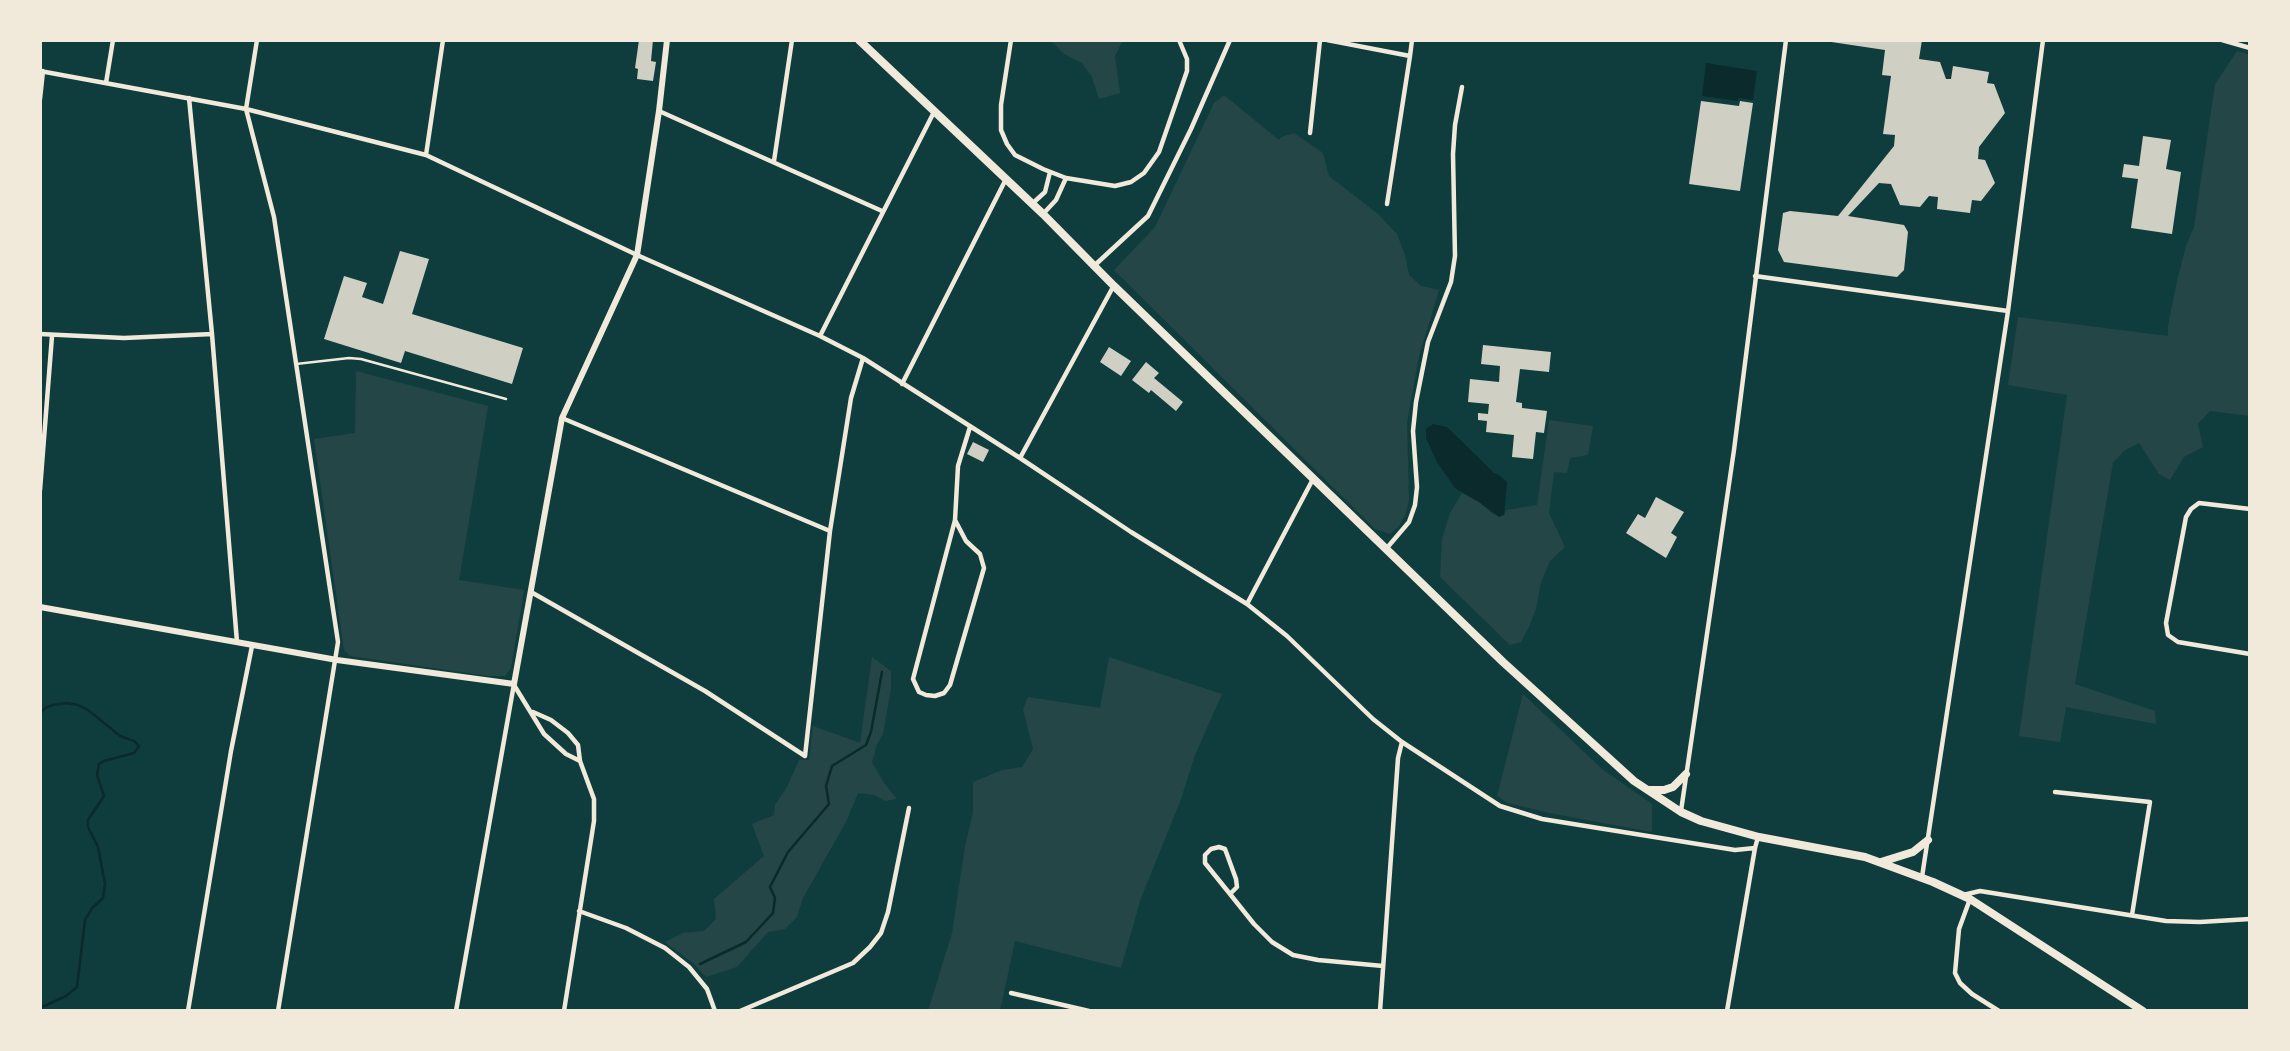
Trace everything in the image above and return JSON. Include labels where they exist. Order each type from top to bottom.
[{"type":"main road","points":[[859,40],[1044,214],[1114,286],[1503,662],[1634,781],[1681,812],[1701,821],[1759,836],[1830,848],[1922,877],[1966,897],[2142,1011]]},
{"type":"main road","points":[[1649,790],[1664,790],[1686,774]]},
{"type":"main road","points":[[1880,862],[1913,852],[1928,840]]},
{"type":"street","points":[[106,83],[113,40]]},
{"type":"street","points":[[257,40],[246,109],[274,218],[338,642],[278,1011]]},
{"type":"street","points":[[426,155],[443,40]]},
{"type":"street","points":[[456,1011],[562,418],[637,255],[667,40]]},
{"type":"street","points":[[774,161],[792,40]]},
{"type":"street","points":[[1011,40],[1001,105],[1001,130],[1015,155],[1066,177],[1115,186],[1131,182],[1143,173],[1159,152],[1184,84],[1187,59],[1179,40]]},
{"type":"street","points":[[1094,266],[1148,216],[1231,40]]},
{"type":"street","points":[[1310,134],[1320,40]]},
{"type":"street","points":[[1327,40],[1410,56]]},
{"type":"street","points":[[1387,204],[1412,40]]},
{"type":"street","points":[[1681,812],[1730,485],[1786,40]]},
{"type":"street","points":[[1922,877],[2008,311],[2043,40]]},
{"type":"street","points":[[2222,40],[2250,48]]},
{"type":"street","points":[[40,99],[42,71],[246,109],[426,155],[863,358],[1247,604],[1287,636],[1341,690],[1402,742],[1500,806],[1542,819],[1735,850],[1755,848]]},
{"type":"street","points":[[1386,549],[1409,522],[1415,505],[1417,487],[1413,431],[1416,402],[1428,342],[1451,282],[1455,256],[1453,154],[1462,87]]},
{"type":"street","points":[[188,98],[212,334],[237,643]]},
{"type":"street","points":[[659,111],[882,211]]},
{"type":"street","points":[[820,336],[934,111]]},
{"type":"street","points":[[1032,204],[1045,192],[1051,172]]},
{"type":"street","points":[[1044,214],[1056,200],[1066,177]]},
{"type":"street","points":[[902,384],[1006,179]]},
{"type":"street","points":[[1755,276],[2008,311]]},
{"type":"street","points":[[1020,458],[1114,286]]},
{"type":"street","points":[[40,334],[124,338],[212,334]]},
{"type":"street","points":[[40,491],[52,336]]},
{"type":"street","points":[[530,592],[705,691],[805,756],[830,531],[849,409],[863,358]]},
{"type":"street","points":[[562,418],[830,531]]},
{"type":"street","points":[[955,520],[966,541],[980,554],[984,568],[950,685],[944,693],[926,695],[919,692],[913,679],[955,520],[958,466],[962,445],[970,427]]},
{"type":"street","points":[[1247,604],[1313,479]]},
{"type":"street","points":[[2250,509],[2199,503],[2191,509],[2186,517],[2166,623],[2168,635],[2178,642],[2250,654]]},
{"type":"street","points":[[40,607],[337,660],[514,684],[544,734],[566,754],[580,761]]},
{"type":"street","points":[[188,1011],[230,751],[252,646]]},
{"type":"street","points":[[533,712],[551,720],[578,745],[580,761],[594,799],[594,821],[564,1011]]},
{"type":"street","points":[[1380,1011],[1398,758],[1402,742]]},
{"type":"street","points":[[2055,792],[2150,802],[2132,915]]},
{"type":"street","points":[[740,1011],[853,962],[870,947],[881,933],[888,912],[909,808]]},
{"type":"street","points":[[1727,1011],[1759,836]]},
{"type":"street","points":[[1230,894],[1237,887],[1225,849],[1211,849],[1205,855],[1205,863],[1254,924],[1272,942],[1293,955],[1383,966]]},
{"type":"street","points":[[1999,1011],[1960,983],[1955,973],[1959,929],[1966,897],[1980,891],[2166,920],[2200,922],[2250,919]]},
{"type":"street","points":[[579,911],[626,928],[665,948],[689,967],[707,989],[715,1011]]},
{"type":"street","points":[[1011,993],[1089,1011]]},
{"type":"street","points":[[1984,1011],[1986,1002]]},
{"type":"lane","points":[[296,364],[361,359],[506,399]]},
{"type":"shaded area","points":[[1050,40],[1123,40],[1115,56],[1120,93],[1099,99],[1092,77],[1082,63],[1064,54]]},
{"type":"shaded area","points":[[2237,51],[2250,55],[2250,416],[2210,411],[2198,424],[2203,447],[2184,457],[2170,480],[2159,474],[2139,443],[2124,451],[2113,463],[2075,684],[2155,711],[2156,724],[2066,707],[2060,742],[2019,736],[2067,395],[2008,385],[2018,317],[2168,336],[2177,281],[2194,227],[2215,84]]},
{"type":"shaded area","points":[[1706,63],[1757,71],[1753,100],[1738,98],[1738,101],[1702,96]]},
{"type":"shaded area","points":[[1224,95],[1279,140],[1294,133],[1323,153],[1329,176],[1378,214],[1397,234],[1409,275],[1421,286],[1439,290],[1419,356],[1407,423],[1409,499],[1399,526],[1390,534],[1375,529],[1114,270],[1155,227],[1214,103]]},
{"type":"shaded area","points":[[356,371],[488,406],[459,580],[524,590],[511,668],[505,676],[350,656],[344,650],[314,439],[355,433]]},
{"type":"shaded area","points":[[1549,420],[1593,426],[1588,455],[1570,458],[1567,473],[1554,472],[1549,513],[1565,547],[1550,561],[1541,582],[1536,609],[1521,642],[1510,645],[1440,577],[1442,539],[1450,513],[1462,493],[1493,514],[1504,515],[1506,510],[1537,505]]},
{"type":"shaded area","points":[[1433,424],[1447,427],[1494,473],[1507,482],[1504,515],[1499,517],[1455,488],[1437,462],[1426,438],[1426,429]]},
{"type":"shaded area","points":[[872,657],[891,671],[891,689],[883,734],[872,762],[897,799],[885,801],[874,795],[858,793],[847,820],[803,898],[797,917],[785,929],[768,932],[737,967],[706,977],[693,963],[665,942],[683,933],[704,931],[716,919],[714,899],[764,856],[752,824],[774,815],[775,805],[787,787],[799,760],[809,760],[813,726],[860,743]]},
{"type":"shaded area","points":[[1109,657],[1222,694],[1195,755],[1180,802],[1141,898],[1121,968],[1015,941],[1000,1011],[928,1011],[952,933],[973,812],[973,782],[1002,770],[1022,767],[1033,749],[1023,709],[1028,697],[1100,708]]},
{"type":"shaded area","points":[[1523,694],[1602,769],[1652,804],[1652,832],[1549,813],[1508,803],[1497,796]]},
{"type":"building","points":[[639,40],[653,40],[651,61],[656,62],[653,81],[637,79],[638,69],[635,68]]},
{"type":"building","points":[[1818,40],[1922,40],[1919,59],[1940,62],[1946,79],[1951,79],[1953,66],[1989,72],[1987,83],[1994,84],[2005,113],[1979,147],[1978,159],[1985,160],[1995,183],[1981,201],[1972,200],[1970,213],[1937,209],[1938,197],[1929,196],[1920,207],[1900,205],[1891,184],[1879,183],[1848,216],[1904,225],[1908,232],[1904,270],[1897,277],[1784,262],[1778,250],[1783,213],[1790,211],[1838,216],[1894,146],[1895,135],[1883,134],[1891,76],[1882,75],[1885,50]]},
{"type":"building","points":[[1701,101],[1739,106],[1740,101],[1753,103],[1740,191],[1689,184]]},
{"type":"building","points":[[2143,136],[2171,140],[2166,169],[2181,172],[2172,234],[2131,228],[2138,179],[2122,177],[2124,164],[2139,166]]},
{"type":"building","points":[[400,251],[429,259],[412,314],[523,348],[512,384],[405,351],[401,363],[324,339],[344,276],[367,283],[362,297],[383,304]]},
{"type":"building","points":[[1483,345],[1551,352],[1549,372],[1520,369],[1516,402],[1522,403],[1522,408],[1547,411],[1544,433],[1536,432],[1533,459],[1512,457],[1514,435],[1486,432],[1487,421],[1478,420],[1478,413],[1488,414],[1489,404],[1468,402],[1470,379],[1499,382],[1500,366],[1481,364]]},
{"type":"building","points":[[1109,347],[1131,361],[1121,376],[1100,362]]},
{"type":"building","points":[[1146,362],[1159,373],[1154,378],[1183,402],[1176,411],[1151,390],[1149,393],[1132,380]]},
{"type":"building","points":[[973,442],[989,450],[983,462],[967,454]]},
{"type":"building","points":[[1656,497],[1684,512],[1671,533],[1677,537],[1666,558],[1626,533],[1638,514],[1645,518]]},
{"type":"waterway","points":[[700,964],[746,942],[773,913],[775,898],[770,887],[788,852],[829,804],[826,786],[832,766],[866,745],[871,732],[882,672]]},
{"type":"waterway","points":[[40,714],[53,705],[78,705],[120,736],[139,746],[134,753],[99,764],[97,775],[104,796],[88,820],[88,827],[98,847],[105,884],[103,898],[92,908],[85,920],[77,987],[66,996],[40,1008]]}]
